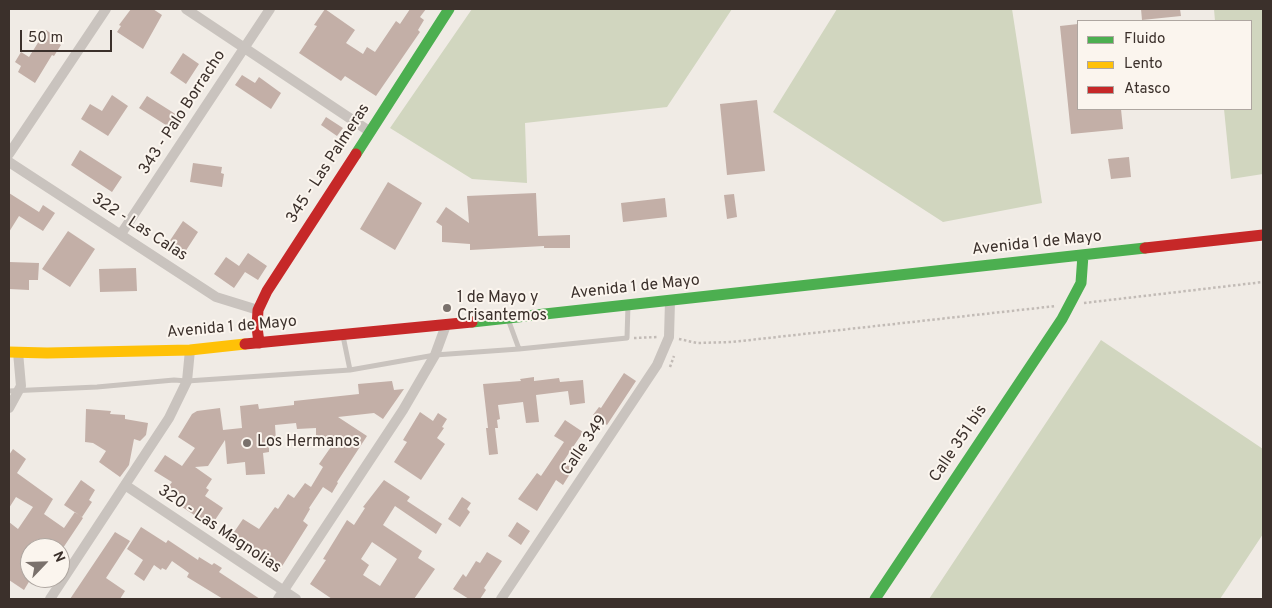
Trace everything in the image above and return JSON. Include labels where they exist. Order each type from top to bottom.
[{"type":"main road","name":"345 - Las Palmeras","points":[[259,343],[257,327],[258,310],[267,291],[449,9]]},
{"type":"main road","name":"Avenida 1 de Mayo","points":[[14,352],[190,350],[670,301],[1263,235]]},
{"type":"main road","name":"Calle 351 bis","points":[[875,599],[1057,327],[1081,283],[1083,255]]},
{"type":"street","points":[[9,154],[106,9]]},
{"type":"street","points":[[186,9],[369,131]]},
{"type":"street","name":"343 - Palo Borracho","points":[[121,234],[270,9]]},
{"type":"street","name":"322 - Las Calas","points":[[9,162],[216,297],[258,310]]},
{"type":"street","name":"Calle 349","points":[[501,599],[657,365],[669,337],[670,301]]},
{"type":"street","points":[[281,595],[403,410],[435,355],[446,325]]},
{"type":"street","points":[[50,599],[169,418],[187,381],[190,350]]},
{"type":"street","points":[[9,408],[14,391],[21,386],[14,352]]},
{"type":"street","name":"320 - Las Magnolias","points":[[125,485],[281,595],[296,599]]},
{"type":"lane","points":[[14,391],[350,370],[435,355],[628,338],[628,305]]},
{"type":"lane","points":[[507,318],[519,349]]},
{"type":"lane","points":[[343,335],[350,370]]},
{"type":"path","points":[[628,338],[669,337],[697,343],[732,342],[1263,282]]},
{"type":"green space","points":[[472,9],[732,9],[667,107],[525,123],[527,183],[472,179],[390,128]]},
{"type":"green space","points":[[837,9],[1012,9],[1042,203],[943,222],[773,112]]},
{"type":"green space","points":[[1214,9],[1263,9],[1263,174],[1231,179],[1224,110],[1252,110],[1252,20],[1215,20]]},
{"type":"green space","points":[[1101,340],[1263,449],[1263,534],[1220,599],[929,599]]},
{"type":"building","points":[[131,9],[153,9],[162,15],[143,49],[117,32],[121,26],[119,25]]},
{"type":"building","points":[[325,9],[355,30],[346,43],[363,54],[367,47],[375,52],[396,21],[400,24],[410,9],[426,9],[420,17],[424,20],[418,30],[420,32],[376,96],[345,76],[341,81],[299,53],[317,26],[314,25]]},
{"type":"building","points":[[1141,9],[1180,9],[1181,16],[1142,20]]},
{"type":"building","points":[[1077,24],[1077,110],[1121,110],[1123,129],[1071,134],[1060,26]]},
{"type":"building","points":[[46,30],[55,36],[52,39],[61,45],[54,56],[52,55],[35,83],[18,72],[21,66],[15,62],[21,52],[29,57]]},
{"type":"building","points":[[183,53],[199,64],[186,84],[170,73]]},
{"type":"building","points":[[242,75],[255,83],[259,77],[281,93],[271,109],[235,85]]},
{"type":"building","points":[[112,95],[128,106],[108,136],[81,119],[90,104],[102,111]]},
{"type":"building","points":[[147,96],[177,115],[169,127],[139,108]]},
{"type":"building","points":[[757,100],[765,171],[727,175],[720,104]]},
{"type":"building","points":[[326,117],[343,128],[337,136],[321,125]]},
{"type":"building","points":[[80,150],[122,177],[112,192],[71,165]]},
{"type":"building","points":[[1129,157],[1131,177],[1111,179],[1108,159]]},
{"type":"building","points":[[193,163],[222,167],[221,173],[224,174],[222,187],[190,182]]},
{"type":"building","points":[[388,182],[422,203],[395,250],[360,229]]},
{"type":"building","points":[[9,193],[39,212],[43,205],[55,213],[43,231],[19,216],[9,232]]},
{"type":"building","points":[[536,193],[538,236],[570,235],[570,248],[544,248],[544,246],[470,250],[470,244],[442,242],[442,226],[436,222],[446,207],[469,223],[467,196]]},
{"type":"building","points":[[734,194],[737,217],[727,219],[724,195]]},
{"type":"building","points":[[665,198],[667,217],[623,222],[621,203]]},
{"type":"building","points":[[183,221],[198,232],[185,252],[169,242]]},
{"type":"building","points":[[68,231],[95,249],[70,287],[42,269]]},
{"type":"building","points":[[248,253],[267,266],[258,280],[245,272],[234,288],[214,274],[226,257],[239,266]]},
{"type":"building","points":[[9,262],[39,263],[38,280],[29,280],[29,290],[9,289]]},
{"type":"building","points":[[136,268],[137,291],[100,292],[99,269]]},
{"type":"building","points":[[624,373],[636,381],[607,425],[593,415],[599,407],[601,408]]},
{"type":"building","points":[[534,377],[534,381],[559,378],[560,382],[583,380],[585,403],[570,405],[568,391],[536,395],[539,422],[526,423],[523,402],[498,405],[500,419],[497,420],[498,428],[495,428],[498,454],[489,455],[483,384],[521,381],[520,379]]},
{"type":"building","points":[[392,381],[394,390],[404,389],[383,419],[374,413],[338,417],[367,436],[332,493],[323,487],[309,508],[303,521],[308,525],[279,571],[249,550],[251,548],[232,535],[243,519],[259,529],[275,507],[278,509],[288,494],[294,498],[305,483],[311,487],[323,467],[319,464],[333,444],[316,438],[316,428],[297,429],[296,423],[275,425],[276,440],[273,440],[274,447],[269,447],[269,452],[263,453],[265,474],[246,475],[245,462],[227,464],[225,440],[208,466],[195,467],[212,479],[206,488],[209,490],[205,496],[223,508],[211,526],[179,505],[182,500],[166,490],[172,482],[154,471],[165,455],[182,466],[195,448],[178,437],[192,414],[197,411],[220,408],[223,430],[242,428],[240,406],[258,404],[259,409],[294,405],[294,401],[359,394],[358,384]]},
{"type":"building","points":[[86,409],[111,411],[110,414],[125,415],[125,419],[148,423],[146,435],[140,441],[134,439],[129,465],[120,477],[99,462],[106,451],[93,443],[85,442]]},
{"type":"building","points":[[420,412],[433,421],[438,413],[447,419],[442,427],[444,428],[437,438],[445,444],[421,480],[394,462],[407,442],[403,440]]},
{"type":"building","points":[[565,420],[583,432],[563,462],[573,469],[563,485],[556,480],[537,511],[518,499],[537,473],[541,476],[564,442],[554,436]]},
{"type":"building","points":[[13,449],[26,459],[17,473],[53,499],[44,514],[64,528],[75,512],[83,518],[70,538],[20,538],[20,587],[9,580],[9,522],[18,529],[33,507],[16,497],[9,508],[9,455]]},
{"type":"building","points":[[81,480],[95,490],[89,500],[92,502],[82,517],[64,505]]},
{"type":"building","points":[[384,480],[410,497],[407,501],[442,524],[436,534],[395,506],[383,525],[422,551],[418,558],[435,569],[414,599],[332,599],[310,584],[326,560],[323,559],[347,520],[354,525],[365,508],[363,507]],"holes":[[[372,542],[397,559],[380,586],[363,575],[369,565],[361,559]]]},
{"type":"building","points":[[462,497],[471,503],[467,509],[470,512],[460,527],[448,519]]},
{"type":"building","points":[[517,522],[530,531],[521,545],[508,536]]},
{"type":"building","points":[[141,527],[166,543],[168,540],[198,560],[199,557],[212,565],[214,563],[222,568],[219,572],[260,599],[223,599],[187,577],[189,573],[172,561],[166,570],[162,568],[161,570],[154,565],[144,581],[134,574],[143,560],[127,549]]},
{"type":"building","points":[[115,532],[130,541],[106,578],[125,591],[120,599],[70,599]]},
{"type":"building","points":[[487,552],[502,561],[484,588],[486,590],[480,599],[469,599],[453,589],[463,574],[466,577],[476,561],[480,563]]},
{"type":"traffic: fast","points":[[356,154],[449,9]]},
{"type":"traffic: fast","points":[[472,322],[1145,248]]},
{"type":"traffic: fast","points":[[875,599],[1062,319],[1081,283],[1083,255]]},
{"type":"traffic: slow","points":[[9,352],[190,350],[245,344]]},
{"type":"traffic: jam","points":[[259,343],[257,327],[258,310],[267,291],[356,154]]},
{"type":"traffic: jam","points":[[1145,248],[1263,235]]},
{"type":"traffic: jam","points":[[245,344],[472,322]]},
{"type":"place","name":"1 de Mayo y Crisantemos","points":[[447,308]]},
{"type":"place","name":"Los Hermanos","points":[[247,443]]}]
